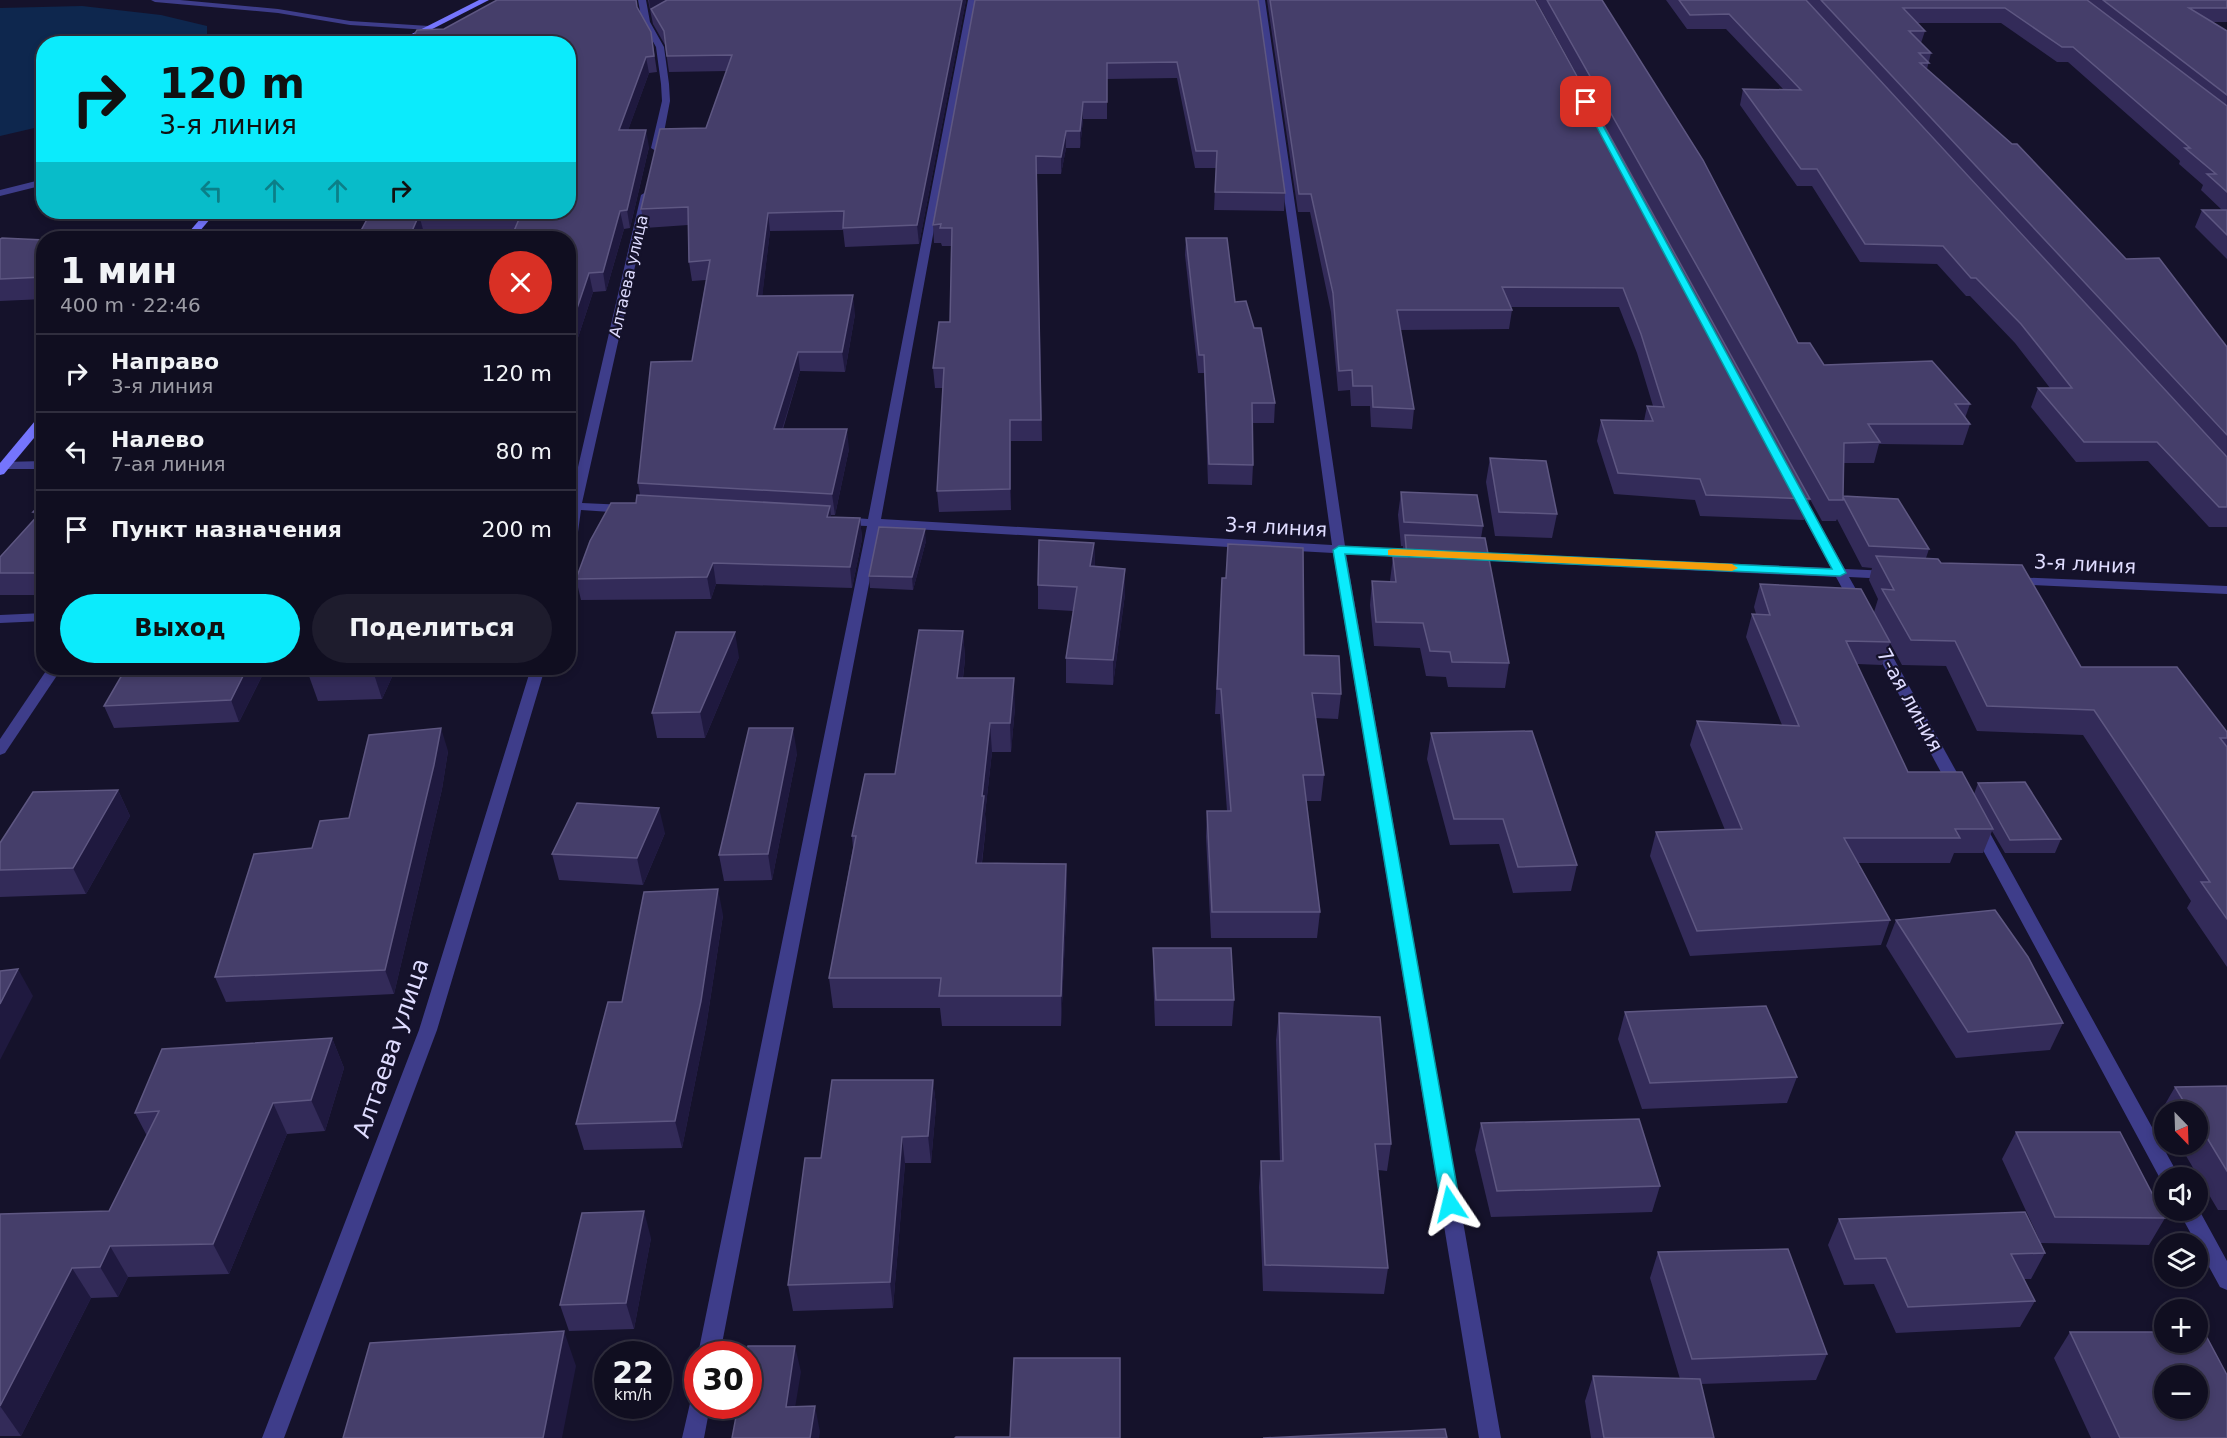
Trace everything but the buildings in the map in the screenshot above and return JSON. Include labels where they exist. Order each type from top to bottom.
[{"type":"street","points":[[155,0],[278,11],[350,23],[429,28]]},
{"type":"street","points":[[412,36],[485,0]]},
{"type":"street","points":[[642,0],[646,22],[660,47],[666,101],[654,158]]},
{"type":"street","points":[[712,1341],[874,523],[972,0]]},
{"type":"street","points":[[1261,0],[1339,550],[1490,1438]]},
{"type":"street","points":[[646,22],[657,16]]},
{"type":"street","name":"Алтаева улица","points":[[576,502],[649,180]]},
{"type":"street","points":[[0,194],[36,184]]},
{"type":"street","points":[[195,231],[205,219]]},
{"type":"street","points":[[2,469],[36,428]]},
{"type":"street","points":[[2,469],[36,466]]},
{"type":"street","name":"7-ая линия","points":[[1790,479],[2164,1167]]},
{"type":"street","points":[[576,506],[635,509]]},
{"type":"street","name":"3-я линия","points":[[826,520],[1433,554]]},
{"type":"street","points":[[1457,555],[1899,575]]},
{"type":"street","name":"3-я линия","points":[[2004,580],[2227,590]]},
{"type":"street","points":[[0,619],[36,617]]},
{"type":"street","points":[[0,750],[50,675]]},
{"type":"street","name":"Алтаева улица","points":[[273,1438],[428,1030],[536,675]]},
{"type":"street","points":[[2194,1221],[2227,1281]]},
{"type":"street","points":[[693,1438],[697,1419]]},
{"type":"water","points":[[82,6],[161,15],[207,26],[207,36],[36,36],[36,128],[0,136],[0,8]]},
{"type":"slow traffic","points":[[1393,552],[1732,568]]},
{"type":"route","points":[[1450,1204],[1339,550],[1840,573],[1586,102]]}]
